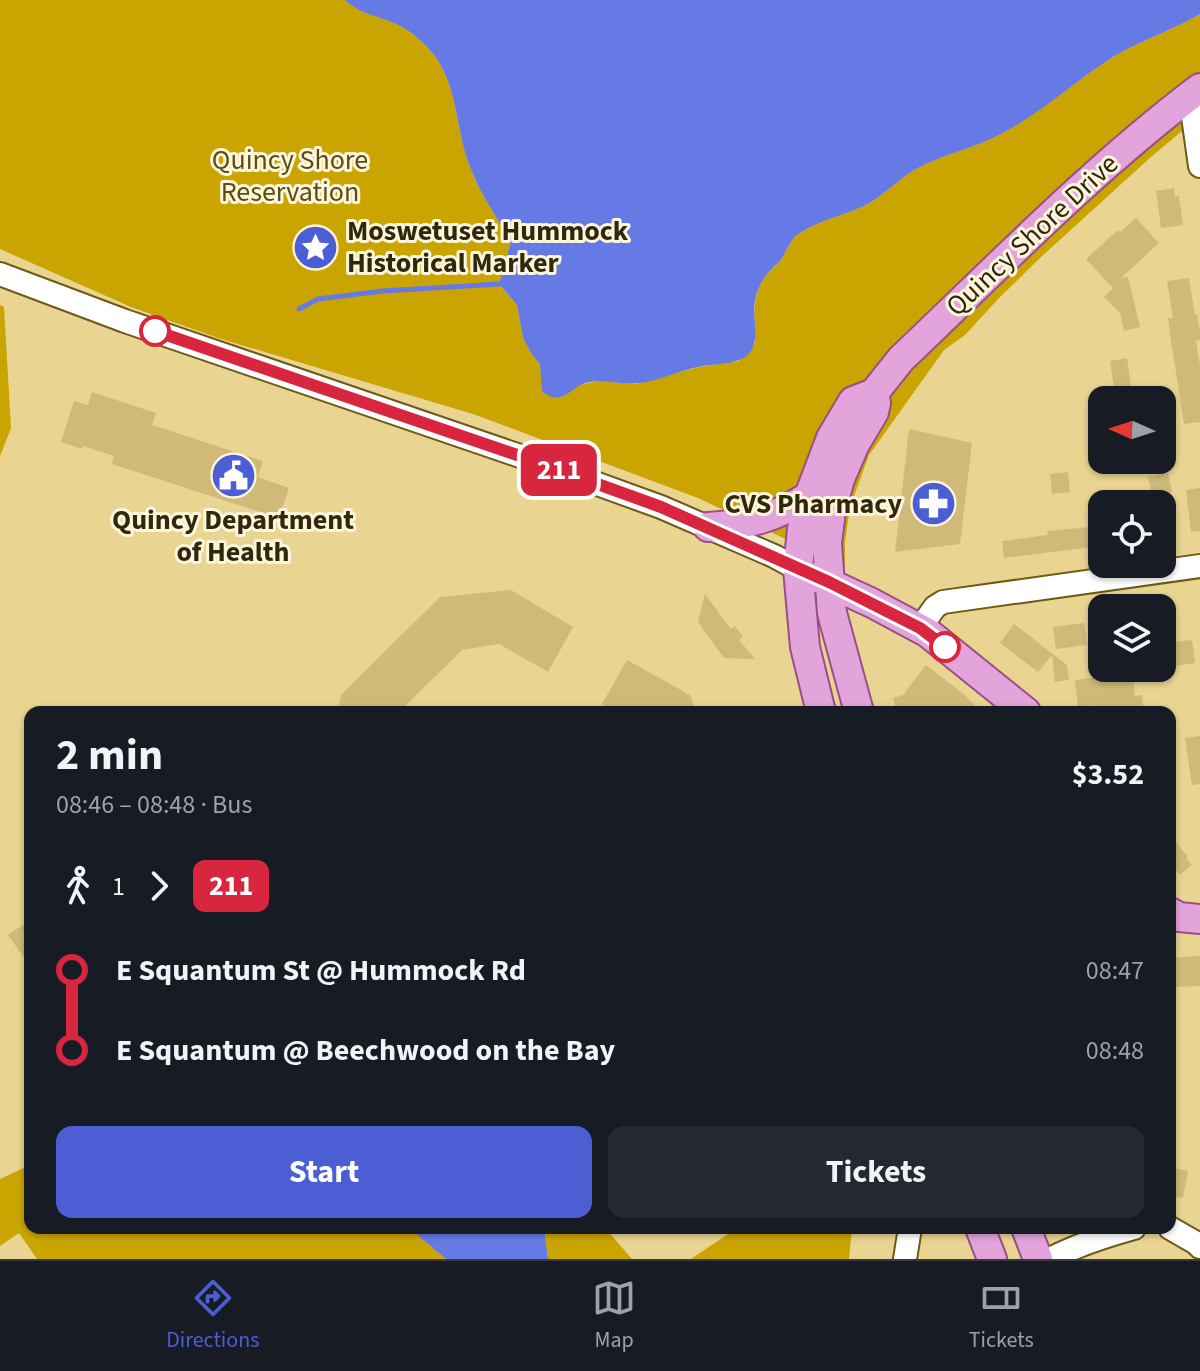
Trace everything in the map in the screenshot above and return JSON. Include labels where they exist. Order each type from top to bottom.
[{"type":"main road","name":"Quincy Shore Drive","points":[[820,706],[805,647],[798,569],[809,496],[840,422],[853,401],[874,393],[901,359],[1018,248],[1143,133],[1195,92]]},
{"type":"main road","name":"Quincy Shore Drive","points":[[857,706],[832,613],[827,543],[831,511],[845,467],[874,412],[874,393]]},
{"type":"main road","points":[[708,527],[740,525],[770,517],[809,496]]},
{"type":"main road","points":[[798,569],[920,628],[1018,706]]},
{"type":"main road","points":[[982,1234],[992,1259]]},
{"type":"main road","points":[[1028,1234],[1038,1259]]},
{"type":"street","points":[[1195,92],[1200,166]]},
{"type":"street","points":[[0,274],[125,321],[661,507],[798,569]]},
{"type":"street","points":[[920,628],[935,607],[943,602],[1200,566]]},
{"type":"street","points":[[1176,1231],[1200,1247]]},
{"type":"street","points":[[905,1259],[909,1234]]},
{"type":"street","points":[[1050,1259],[1111,1234]]},
{"type":"green space","name":"Quincy Shore Reservation","points":[[0,0],[345,0],[411,33],[429,49],[445,74],[471,170],[511,241],[499,284],[517,305],[523,338],[540,364],[543,391],[600,381],[635,384],[699,367],[739,361],[755,343],[755,310],[760,286],[797,235],[864,206],[928,163],[997,136],[1028,118],[1113,57],[1200,14],[1200,116],[1041,257],[965,335],[944,350],[869,455],[850,507],[845,567],[698,498],[473,414],[221,339],[131,307],[0,249]]},
{"type":"green space","points":[[0,305],[4,307],[11,428],[0,456]]},
{"type":"green space","points":[[24,1168],[24,1234],[416,1234],[446,1259],[37,1259],[19,1233],[0,1246],[0,1179]]},
{"type":"green space","points":[[545,1234],[610,1234],[632,1259],[548,1259]]},
{"type":"green space","points":[[728,1234],[851,1234],[849,1259],[691,1259]]},
{"type":"water","points":[[345,0],[1200,0],[1200,14],[1113,57],[1013,127],[987,141],[928,163],[864,206],[797,235],[759,288],[754,309],[754,342],[747,355],[739,360],[698,367],[646,382],[590,382],[556,398],[542,391],[540,364],[523,338],[517,305],[499,284],[511,241],[471,170],[445,74],[429,49],[411,33],[357,9]]},
{"type":"water","points":[[416,1234],[545,1234],[548,1259],[446,1259]]},
{"type":"building","points":[[1174,188],[1175,197],[1179,196],[1183,225],[1161,228],[1156,191]]},
{"type":"building","points":[[1136,218],[1159,243],[1121,278],[1128,277],[1140,327],[1124,331],[1120,313],[1104,297],[1113,288],[1086,259]]},
{"type":"building","points":[[1189,278],[1200,332],[1200,340],[1196,341],[1200,365],[1200,422],[1184,424],[1168,318],[1173,318],[1167,281]]},
{"type":"building","points":[[1127,358],[1131,386],[1114,386],[1110,361]]},
{"type":"building","points":[[92,392],[156,413],[152,425],[263,461],[258,477],[289,488],[279,518],[112,464],[114,456],[61,442],[74,401],[88,405]]},
{"type":"building","name":"CVS Pharmacy","points":[[909,429],[972,443],[960,544],[895,552]]},
{"type":"building","points":[[1068,472],[1070,492],[1052,494],[1050,474]]},
{"type":"building","points":[[1168,474],[1172,490],[1151,490],[1148,477]]},
{"type":"building","points":[[1200,488],[1200,531],[1191,532],[1186,490]]},
{"type":"building","points":[[1088,527],[1088,548],[1004,558],[1002,541],[1048,535],[1047,531]]},
{"type":"building","points":[[511,590],[573,627],[548,672],[499,644],[462,650],[405,706],[339,706],[341,695],[440,597]]},
{"type":"building","points":[[705,594],[731,629],[735,626],[743,637],[739,640],[755,659],[724,658],[698,622]]},
{"type":"building","points":[[1084,623],[1087,645],[1056,649],[1053,627]]},
{"type":"building","points":[[1014,624],[1067,665],[1069,680],[1055,682],[1052,655],[1038,672],[1000,643]]},
{"type":"building","points":[[1192,640],[1195,663],[1176,666],[1176,642]]},
{"type":"building","points":[[627,660],[690,695],[694,706],[605,706],[602,704]]},
{"type":"building","points":[[926,665],[975,706],[895,706],[893,698],[903,695]]},
{"type":"building","points":[[1075,680],[1134,682],[1135,696],[1142,695],[1143,706],[1078,706]]},
{"type":"building","points":[[1200,736],[1200,784],[1192,785],[1185,738]]},
{"type":"building","points":[[1176,842],[1192,865],[1180,875],[1176,870]]},
{"type":"building","points":[[24,924],[24,958],[8,935]]},
{"type":"building","points":[[1200,956],[1200,986],[1176,987],[1176,958]]},
{"type":"building","points":[[1176,1168],[1188,1171],[1183,1198],[1176,1197]]},
{"type":"waterway","points":[[299,309],[318,299],[383,291],[499,284]]},
{"type":"bus line","name":"211","points":[[155,331],[661,507],[829,582],[920,628],[945,647]]},
{"type":"place","name":"Moswetuset Hummock Historical Marker","points":[[316,247]]},
{"type":"place","name":"Quincy Department of Health","points":[[233,475]]},
{"type":"place","name":"CVS Pharmacy","points":[[933,504]]}]
